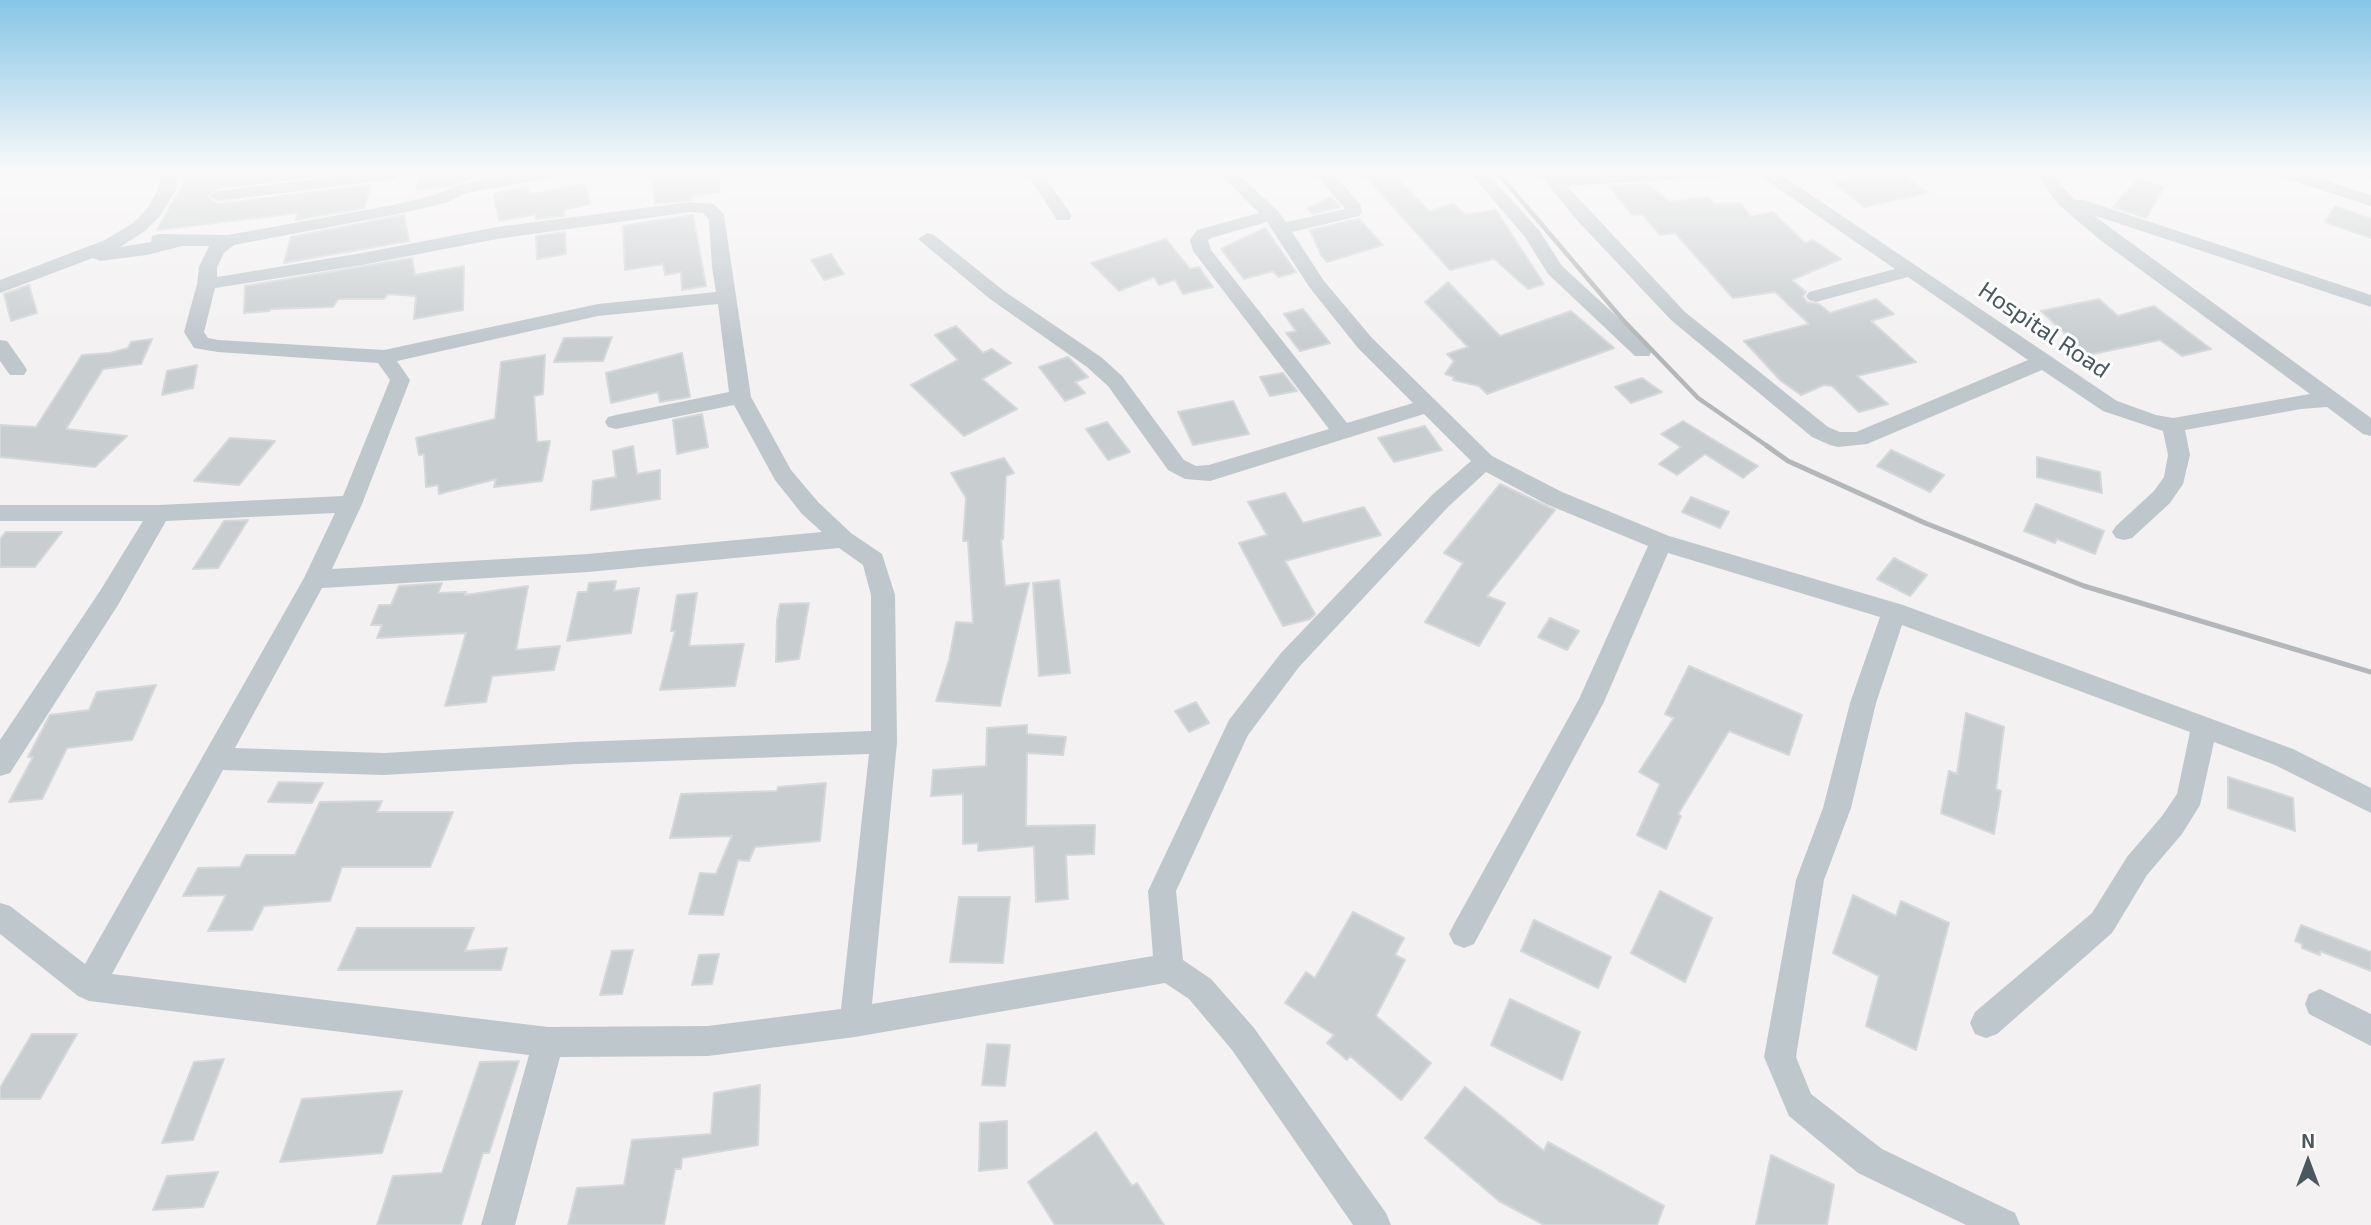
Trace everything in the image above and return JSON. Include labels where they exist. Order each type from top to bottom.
[{"type":"street","points":[[0,288],[113,244],[136,229]]},
{"type":"street","points":[[141,229],[150,239],[175,242],[228,241],[289,229]]},
{"type":"street","points":[[207,284],[523,229]]},
{"type":"street","points":[[719,229],[721,267],[740,397],[783,475],[810,508],[843,540],[874,560],[883,595],[884,741],[855,1022]]},
{"type":"street","points":[[1232,229],[1203,234],[1199,240],[1202,250],[1342,431]]},
{"type":"street","points":[[1281,229],[1317,284],[1365,343],[1427,406],[1484,461],[1554,498],[1661,542],[1894,612],[2204,726],[2284,757],[2371,801]]},
{"type":"street","points":[[1528,229],[1555,270],[1642,351]]},
{"type":"street","points":[[1595,229],[1678,316],[1820,432],[1838,440],[1859,439],[2044,361]]},
{"type":"street","name":"Hospital Road","points":[[1849,229],[2110,406],[2153,422],[2173,425],[2301,402],[2327,400]]},
{"type":"street","points":[[2099,229],[2327,400],[2371,429]]},
{"type":"street","points":[[2153,229],[2371,301]]},
{"type":"street","points":[[927,239],[997,295],[1094,362],[1115,381],[1176,465],[1193,474],[1210,473],[1427,406]]},
{"type":"street","points":[[228,241],[216,250],[208,267],[207,284],[194,332],[201,343],[384,357],[598,310],[727,297]]},
{"type":"street","points":[[82,256],[147,249],[175,242]]},
{"type":"street","points":[[1816,296],[1909,271]]},
{"type":"street","points":[[0,346],[17,370]]},
{"type":"street","points":[[89,986],[315,579],[351,504],[400,380],[384,357]]},
{"type":"street","points":[[616,422],[740,397]]},
{"type":"street","points":[[2124,532],[2162,496],[2175,478],[2179,455],[2173,425]]},
{"type":"street","points":[[1168,968],[1162,891],[1238,728],[1290,660],[1440,501],[1484,461]]},
{"type":"street","points":[[0,513],[159,513],[351,504]]},
{"type":"street","points":[[0,765],[108,598],[159,513]]},
{"type":"street","points":[[315,579],[589,563],[843,540]]},
{"type":"street","points":[[1464,934],[1591,702],[1661,542]]},
{"type":"street","points":[[1894,612],[1863,704],[1837,808],[1810,880],[1780,1057],[1800,1105],[1870,1161],[2003,1225]]},
{"type":"street","points":[[1986,1023],[2102,923],[2137,866],[2172,825],[2190,797],[2204,726]]},
{"type":"street","points":[[217,759],[384,764],[576,753],[884,741]]},
{"type":"street","points":[[0,916],[89,986],[548,1042],[708,1041],[855,1022],[1168,968],[1200,989],[1243,1039],[1374,1225]]},
{"type":"street","points":[[2320,1004],[2371,1031]]},
{"type":"street","points":[[498,1225],[548,1042]]},
{"type":"building","points":[[331,229],[407,229],[409,241],[284,263],[291,237]]},
{"type":"building","points":[[623,229],[696,229],[706,286],[682,290],[681,272],[665,275],[663,264],[625,270]]},
{"type":"building","points":[[1266,229],[1296,272],[1279,277],[1273,271],[1244,279],[1221,249]]},
{"type":"building","points":[[1368,229],[1383,245],[1327,262],[1310,230]]},
{"type":"building","points":[[1413,229],[1508,229],[1544,284],[1528,289],[1494,259],[1450,270]]},
{"type":"building","points":[[1655,229],[1791,229],[1805,243],[1813,240],[1841,259],[1792,280],[1806,292],[1803,296],[1807,302],[1819,304],[1830,313],[1876,299],[1894,314],[1871,321],[1916,362],[1857,376],[1888,404],[1859,412],[1832,386],[1824,385],[1801,395],[1781,381],[1744,341],[1809,324],[1775,292],[1733,298],[1675,233],[1660,235]]},
{"type":"building","points":[[2346,229],[2371,229],[2371,238]]},
{"type":"building","points":[[565,232],[566,254],[537,259],[536,236]]},
{"type":"building","points":[[1166,239],[1190,269],[1199,267],[1213,287],[1183,294],[1175,280],[1159,285],[1154,277],[1119,291],[1091,263]]},
{"type":"building","points":[[831,254],[844,274],[824,280],[811,260]]},
{"type":"building","points":[[412,258],[415,275],[464,266],[463,310],[414,319],[416,296],[388,294],[384,299],[338,299],[333,307],[271,309],[244,313],[245,286]]},
{"type":"building","points":[[1448,282],[1500,336],[1571,311],[1614,348],[1487,394],[1479,386],[1453,380],[1454,377],[1445,374],[1454,361],[1447,354],[1468,347],[1425,302]]},
{"type":"building","points":[[29,285],[37,313],[11,321],[4,294]]},
{"type":"building","points":[[2099,299],[2118,316],[2154,306],[2211,349],[2182,356],[2160,340],[2088,355],[2041,311]]},
{"type":"building","points":[[1303,309],[1330,343],[1300,351],[1286,333],[1296,331],[1284,314]]},
{"type":"building","points":[[956,326],[983,353],[992,349],[1011,363],[982,379],[1017,409],[964,436],[911,385],[958,360],[935,335]]},
{"type":"building","points":[[612,337],[603,361],[554,362],[564,338]]},
{"type":"building","points":[[152,339],[141,364],[103,369],[66,429],[127,436],[95,467],[0,457],[0,425],[36,427],[82,355],[110,353],[128,348],[131,342]]},
{"type":"building","points":[[682,353],[690,397],[660,402],[658,392],[611,403],[606,373]]},
{"type":"building","points":[[545,355],[543,394],[534,396],[537,442],[550,441],[542,481],[494,487],[496,479],[439,494],[438,485],[426,487],[424,454],[419,455],[416,438],[495,419],[501,362]]},
{"type":"building","points":[[1068,357],[1088,377],[1075,382],[1085,393],[1065,401],[1039,367]]},
{"type":"building","points":[[197,365],[193,388],[162,395],[167,371]]},
{"type":"building","points":[[1283,373],[1297,391],[1270,396],[1260,377]]},
{"type":"building","points":[[1642,378],[1662,392],[1631,403],[1615,387]]},
{"type":"building","points":[[1233,401],[1249,434],[1193,445],[1178,412]]},
{"type":"building","points":[[702,414],[708,447],[677,454],[673,420]]},
{"type":"building","points":[[1683,421],[1758,466],[1743,478],[1705,454],[1677,475],[1659,464],[1681,447],[1661,434]]},
{"type":"building","points":[[1107,422],[1130,452],[1108,460],[1086,429]]},
{"type":"building","points":[[1425,426],[1442,450],[1394,462],[1378,438]]},
{"type":"building","points":[[230,438],[275,441],[239,485],[194,481]]},
{"type":"building","points":[[633,446],[637,474],[660,470],[660,499],[591,510],[593,481],[616,477],[613,451]]},
{"type":"building","points":[[1891,450],[1944,475],[1930,492],[1877,466]]},
{"type":"building","points":[[2037,457],[2100,472],[2102,493],[2037,477]]},
{"type":"building","points":[[1004,458],[1014,473],[1006,476],[1001,540],[1005,586],[1029,583],[1000,706],[936,701],[949,660],[956,622],[973,623],[968,541],[963,541],[966,498],[951,473]]},
{"type":"building","points":[[1500,484],[1555,510],[1487,596],[1505,603],[1479,646],[1425,622],[1463,563],[1444,553]]},
{"type":"building","points":[[1285,493],[1303,523],[1364,507],[1381,535],[1285,561],[1315,614],[1310,619],[1283,626],[1239,543],[1267,535],[1248,502]]},
{"type":"building","points":[[1691,497],[1729,512],[1720,528],[1682,512]]},
{"type":"building","points":[[2036,504],[2104,531],[2095,554],[2057,539],[2055,543],[2024,531]]},
{"type":"building","points":[[248,520],[218,568],[193,569],[224,521]]},
{"type":"building","points":[[6,532],[62,532],[35,567],[0,567],[0,539]]},
{"type":"building","points":[[1894,558],[1927,575],[1910,596],[1877,579]]},
{"type":"building","points":[[1059,580],[1070,673],[1039,676],[1033,583]]},
{"type":"building","points":[[616,581],[614,591],[639,588],[631,633],[567,641],[578,592],[587,592],[589,583]]},
{"type":"building","points":[[442,583],[438,593],[466,592],[465,595],[528,586],[516,650],[560,646],[554,670],[492,676],[486,702],[445,706],[466,633],[377,638],[382,625],[371,625],[379,605],[391,605],[399,586]]},
{"type":"building","points":[[697,593],[689,646],[744,644],[735,686],[660,690],[675,631],[671,631],[677,595]]},
{"type":"building","points":[[809,603],[799,659],[776,662],[780,604]]},
{"type":"building","points":[[1550,618],[1579,631],[1567,650],[1538,637]]},
{"type":"building","points":[[1689,666],[1802,715],[1789,755],[1729,731],[1678,814],[1681,816],[1666,849],[1637,835],[1660,784],[1639,772],[1674,718],[1665,714]]},
{"type":"building","points":[[156,685],[132,740],[67,748],[42,799],[9,802],[33,757],[28,757],[50,715],[89,710],[97,692]]},
{"type":"building","points":[[1196,702],[1209,723],[1189,732],[1175,711]]},
{"type":"building","points":[[1966,713],[2004,727],[1996,789],[2001,791],[1994,834],[1941,813],[1949,771],[1957,774]]},
{"type":"building","points":[[1027,725],[1027,734],[1066,737],[1063,755],[1027,753],[1026,826],[1095,825],[1094,854],[1066,855],[1068,899],[1036,902],[1034,846],[978,851],[978,843],[963,844],[963,794],[931,796],[933,770],[986,766],[987,728]]},
{"type":"building","points":[[2228,777],[2293,798],[2295,831],[2228,808]]},
{"type":"building","points":[[279,782],[323,783],[312,803],[268,802]]},
{"type":"building","points":[[826,783],[820,841],[755,847],[749,861],[738,860],[723,915],[689,914],[700,873],[716,874],[732,836],[670,838],[681,794],[777,791],[778,787]]},
{"type":"building","points":[[382,801],[377,812],[453,812],[430,867],[342,867],[330,901],[264,906],[252,930],[208,931],[226,895],[183,896],[198,868],[240,867],[246,855],[295,855],[320,802]]},
{"type":"building","points":[[1660,891],[1712,918],[1685,982],[1631,953]]},
{"type":"building","points":[[1853,895],[1896,916],[1901,901],[1949,923],[1916,1050],[1866,1026],[1879,976],[1833,953]]},
{"type":"building","points":[[959,897],[1010,897],[1003,963],[950,962]]},
{"type":"building","points":[[1353,912],[1404,938],[1395,955],[1405,960],[1376,1016],[1431,1063],[1401,1100],[1350,1056],[1347,1060],[1327,1043],[1334,1035],[1285,1003],[1306,972],[1315,978]]},
{"type":"building","points":[[1534,920],[1611,957],[1598,988],[1521,951]]},
{"type":"building","points":[[2301,925],[2371,952],[2371,971],[2320,951],[2320,955],[2302,948],[2302,944],[2295,941]]},
{"type":"building","points":[[357,928],[474,928],[465,951],[507,948],[501,970],[338,970]]},
{"type":"building","points":[[633,950],[622,994],[600,995],[612,951]]},
{"type":"building","points":[[719,954],[712,984],[692,985],[699,955]]},
{"type":"building","points":[[1510,999],[1580,1032],[1562,1080],[1491,1045]]},
{"type":"building","points":[[32,1034],[77,1034],[40,1099],[0,1099],[0,1088]]},
{"type":"building","points":[[987,1044],[1010,1045],[1005,1086],[982,1085]]},
{"type":"building","points":[[224,1059],[193,1140],[162,1143],[194,1062]]},
{"type":"building","points":[[519,1061],[489,1153],[483,1153],[461,1225],[377,1225],[393,1176],[442,1173],[480,1062]]},
{"type":"building","points":[[760,1085],[758,1145],[682,1158],[681,1169],[675,1169],[664,1225],[568,1225],[577,1188],[624,1185],[632,1140],[711,1134],[714,1093]]},
{"type":"building","points":[[1465,1087],[1544,1151],[1548,1142],[1664,1206],[1657,1225],[1544,1225],[1499,1201],[1425,1138]]},
{"type":"building","points":[[402,1091],[382,1153],[280,1162],[302,1099]]},
{"type":"building","points":[[1007,1121],[1007,1168],[979,1171],[980,1123]]},
{"type":"building","points":[[1096,1132],[1132,1186],[1137,1183],[1164,1225],[1055,1225],[1028,1182]]},
{"type":"building","points":[[1771,1155],[1834,1185],[1827,1225],[1756,1225]]},
{"type":"building","points":[[218,1172],[203,1207],[153,1210],[167,1176]]},
{"type":"railway","points":[[1546,229],[1623,320],[1698,398],[1770,448]]},
{"type":"railway","points":[[1767,446],[1788,461],[1925,523],[2084,586],[2371,672]]}]
